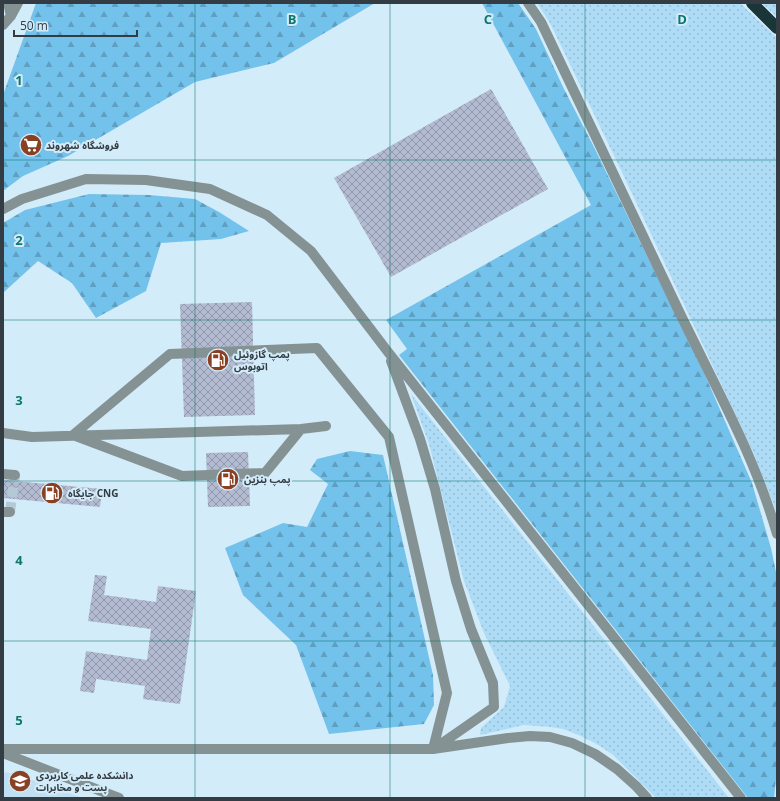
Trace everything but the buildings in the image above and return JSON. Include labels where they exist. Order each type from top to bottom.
[{"type":"highway","points":[[752,3],[777,28]]},
{"type":"street","points":[[8,3],[11,16]]},
{"type":"street","points":[[3,25],[11,16],[18,3]]},
{"type":"street","points":[[528,3],[541,22],[675,303],[731,415],[758,479],[777,534]]},
{"type":"street","points":[[3,209],[22,199],[86,179],[146,180],[210,189],[267,215],[311,251],[388,352],[741,798]]},
{"type":"street","points":[[73,435],[170,354],[317,348],[389,437],[448,693],[433,749]]},
{"type":"street","points":[[388,352],[420,439],[435,489],[456,581],[471,629],[493,683],[494,707],[433,749]]},
{"type":"street","points":[[3,433],[32,437],[301,429],[326,426]]},
{"type":"street","points":[[73,435],[182,476],[265,473],[301,429]]},
{"type":"street","points":[[3,474],[16,475]]},
{"type":"street","points":[[3,749],[433,749],[530,736],[550,738],[572,743],[595,754],[617,769],[647,798]]},
{"type":"street","points":[[3,753],[119,798]]},
{"type":"shaded area","points":[[537,3],[740,3],[777,38],[777,514],[754,454],[620,168],[550,23]]},
{"type":"shaded area","points":[[762,3],[777,3],[777,17]]},
{"type":"shaded area","points":[[411,394],[729,798],[656,798],[613,755],[581,736],[563,729],[524,725],[480,735],[481,728],[504,707],[510,686],[484,633],[464,581],[429,444]]},
{"type":"shaded area","name":"دانشکده علمی کاربردی پست و مخابرات","points":[[3,772],[16,774],[83,798],[3,798]]},
{"type":"green space","points":[[36,3],[375,3],[274,63],[195,82],[68,156],[23,176],[3,191],[3,95]]},
{"type":"green space","points":[[482,3],[518,3],[536,29],[705,375],[752,483],[771,548],[777,577],[777,770],[774,798],[748,798],[399,355],[407,349],[386,320],[591,205]]},
{"type":"green space","points":[[89,194],[149,195],[195,199],[249,231],[221,239],[161,243],[146,291],[96,318],[72,283],[38,261],[3,293],[3,223],[25,210]]},
{"type":"green space","points":[[350,451],[383,455],[433,675],[434,705],[424,724],[329,734],[296,645],[243,595],[225,548],[283,523],[307,527],[328,484],[310,470],[317,459]]},
{"type":"tunnel","points":[[10,512],[15,475]]},
{"type":"place","name":"فروشگاه شهروند","points":[[31,145]]},
{"type":"place","name":"پمپ گازوئیل اتوبوس","points":[[218,360]]},
{"type":"place","name":"پمپ بنزین","points":[[228,479]]},
{"type":"place","name":"جایگاه CNG","points":[[52,493]]},
{"type":"place","name":"دانشکده علمی کاربردی پست و مخابرات","points":[[20,781]]}]
